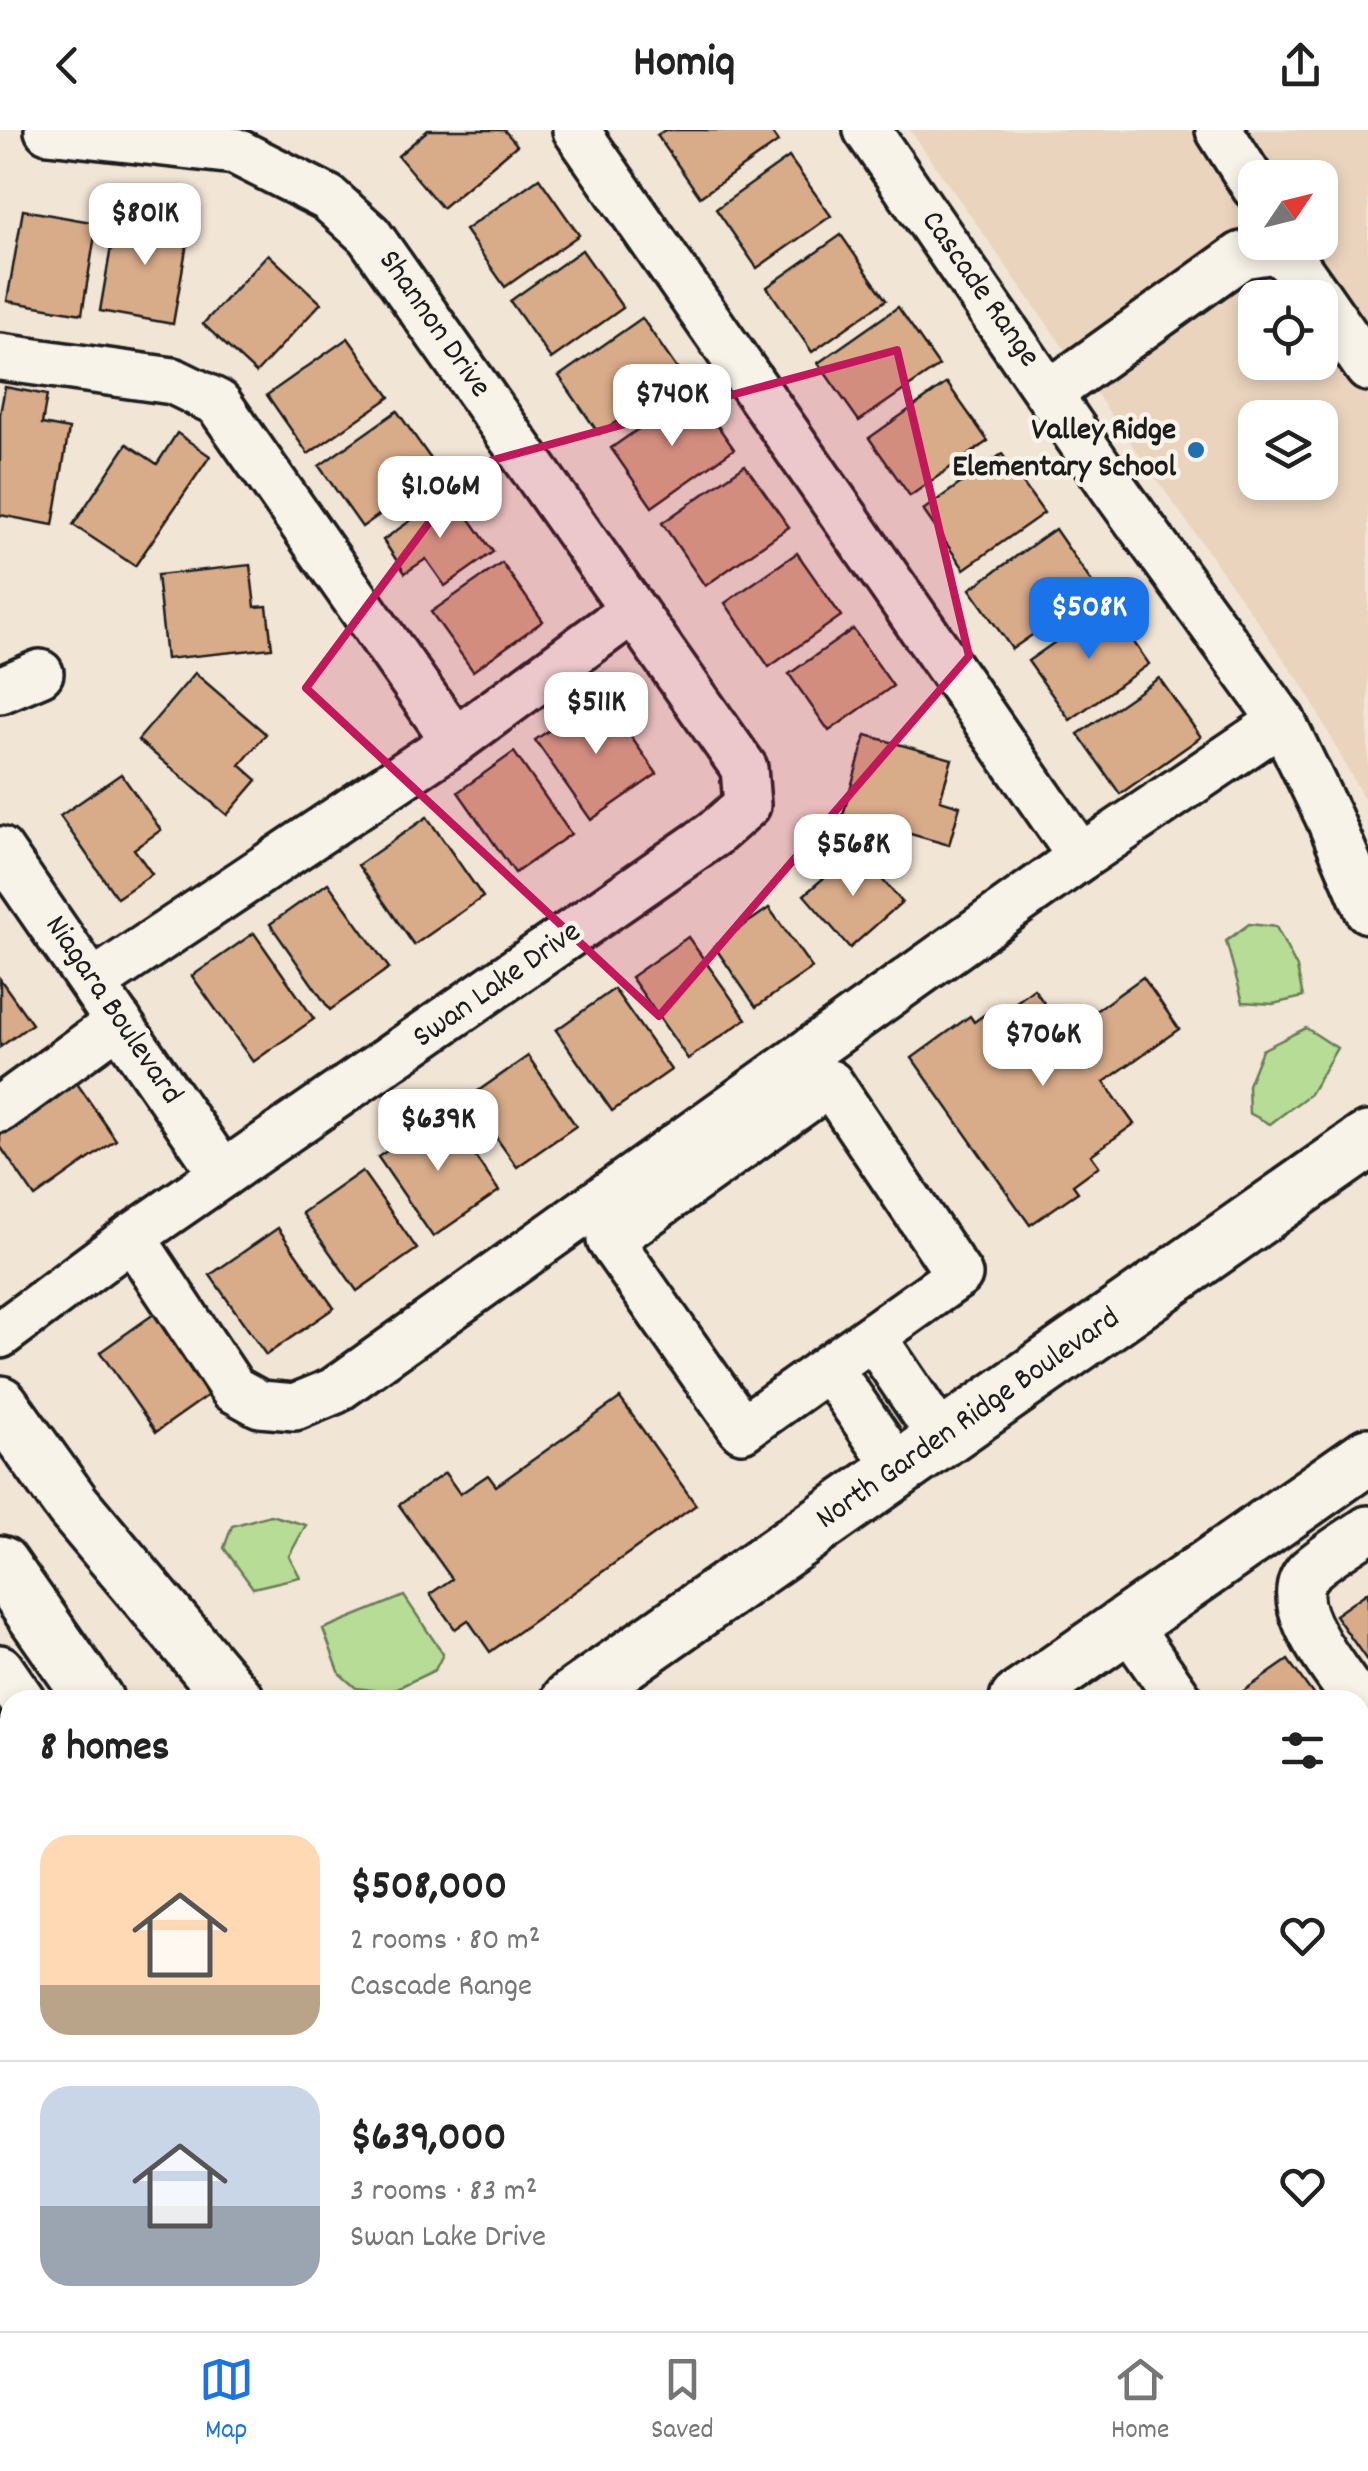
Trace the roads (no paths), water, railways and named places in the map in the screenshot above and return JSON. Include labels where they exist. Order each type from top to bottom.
[{"type":"main road","name":"North Garden Ridge Boulevard","points":[[584,1690],[1368,1140]]},
{"type":"main road","points":[[0,1404],[73,1506],[228,1690]]},
{"type":"main road","points":[[1032,1690],[1368,1456]]},
{"type":"main road","points":[[0,1564],[88,1690]]},
{"type":"street","name":"Shannon Drive","points":[[48,130],[188,138],[235,151],[328,198],[369,235],[744,768],[747,805]]},
{"type":"street","points":[[576,130],[1080,857]]},
{"type":"street","name":"Cascade Range","points":[[867,130],[1051,392],[1112,486],[1282,721],[1363,886]]},
{"type":"street","points":[[1220,130],[1241,160]]},
{"type":"street","points":[[1051,392],[1238,258]]},
{"type":"street","points":[[1291,260],[1308,280]]},
{"type":"street","points":[[1338,324],[1368,368]]},
{"type":"street","points":[[0,357],[172,381],[218,403],[455,741]]},
{"type":"street","points":[[93,983],[455,741],[633,610]]},
{"type":"street","points":[[132,1237],[233,1390],[260,1404],[296,1407],[334,1391],[1080,857],[1282,721]]},
{"type":"street","name":"Swan Lake Drive","points":[[0,1335],[132,1237],[576,932],[714,834],[747,805]]},
{"type":"street","name":"Niagara Boulevard","points":[[0,850],[223,1174]]},
{"type":"street","points":[[0,1109],[120,1022]]},
{"type":"street","points":[[830,1083],[959,1275],[830,1368],[742,1429],[610,1240],[830,1083]]},
{"type":"street","points":[[872,1337],[920,1454]]},
{"type":"street","points":[[830,1368],[920,1454]]},
{"type":"street","points":[[1349,1690],[1312,1634],[1298,1602],[1306,1573],[1368,1529]]},
{"type":"street","points":[[1127,1624],[1173,1690]]},
{"type":"street","points":[[0,1668],[15,1690]]},
{"type":"place","name":"Valley Ridge Elementary School","points":[[1196,450]]}]
